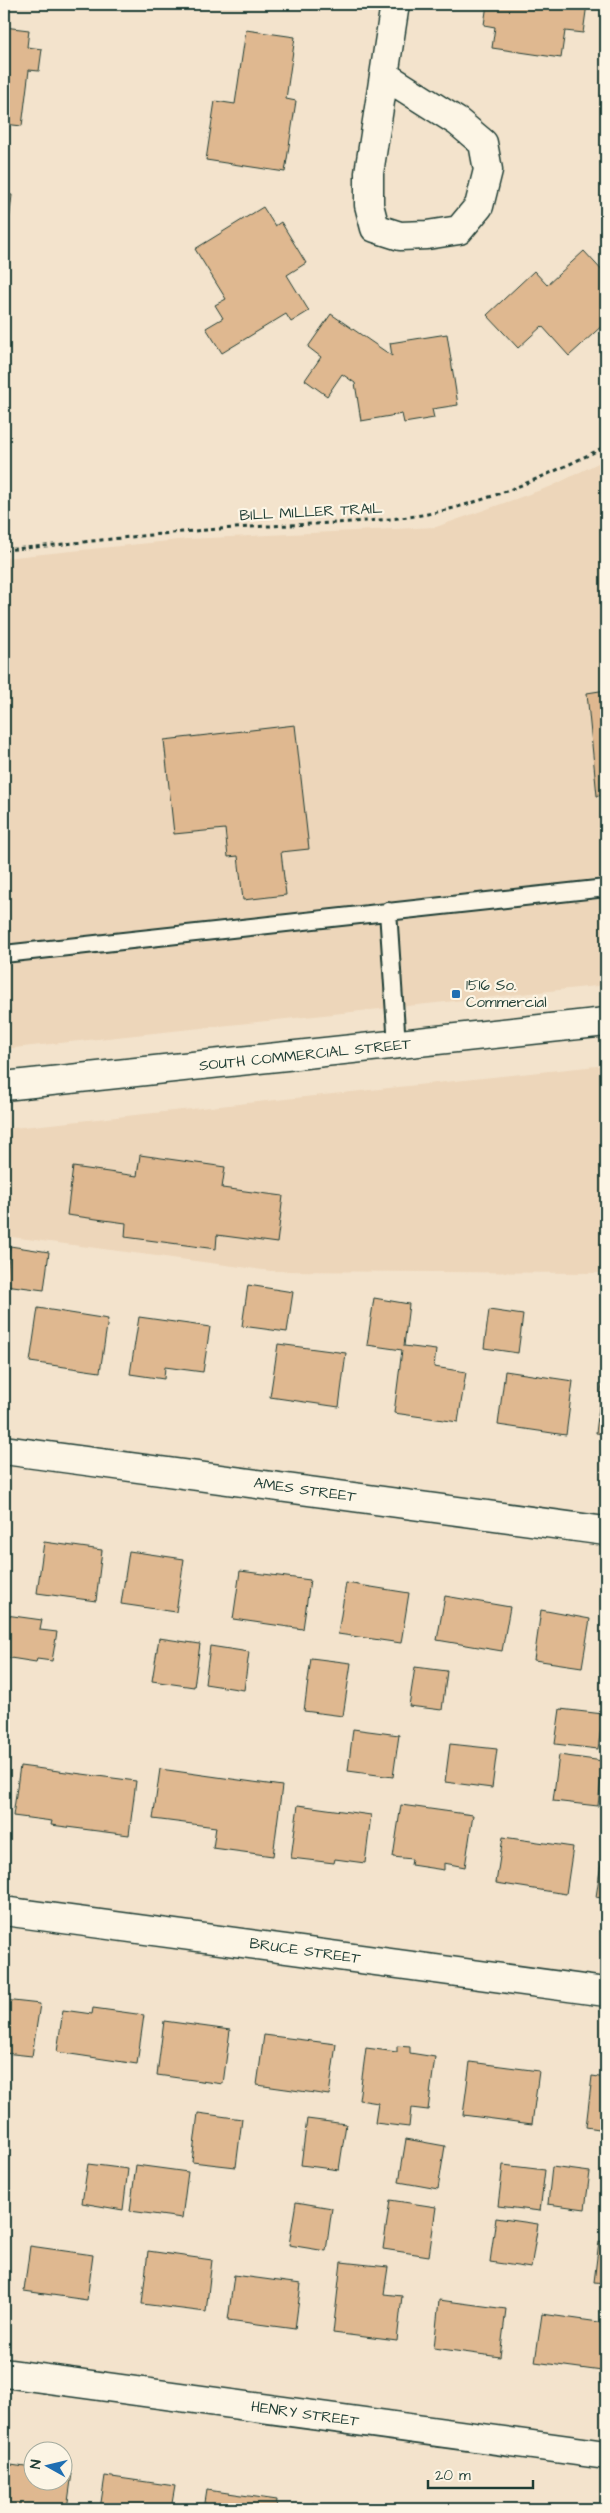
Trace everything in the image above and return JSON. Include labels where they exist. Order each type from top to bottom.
[{"type":"street","points":[[384,75],[458,122],[483,143],[488,170],[481,197],[478,206],[458,230],[427,235],[400,236],[375,228],[369,205],[369,173],[384,75],[395,4]]},
{"type":"street","name":"SOUTH COMMERCIAL STREET","points":[[4,1086],[606,1022]]},
{"type":"street","name":"AMES STREET","points":[[4,1450],[606,1531]]},
{"type":"street","name":"BRUCE STREET","points":[[4,1911],[606,1992]]},
{"type":"street","name":"HENRY STREET","points":[[4,2373],[606,2455]]},
{"type":"lane","points":[[4,954],[606,888]]},
{"type":"lane","points":[[388,911],[397,1045]]},
{"type":"path","name":"BILL MILLER TRAIL","points":[[4,550],[189,532],[409,517],[445,510],[507,490],[573,463],[606,446]]},
{"type":"shaded area","points":[[606,459],[606,985],[4,1049],[4,558],[188,539],[436,527],[552,486]]},
{"type":"shaded area","points":[[606,1065],[606,1273],[271,1271],[4,1236],[4,1129]]},
{"type":"building","points":[[271,4],[313,4],[312,9]]},
{"type":"building","points":[[487,4],[587,4],[583,33],[565,31],[561,58],[492,48],[495,27],[484,25]]},
{"type":"building","points":[[4,27],[29,30],[27,47],[42,49],[39,71],[29,70],[22,126],[4,124]]},
{"type":"building","points":[[246,30],[295,37],[286,99],[296,101],[285,172],[206,160],[215,101],[235,104]]},
{"type":"building","points":[[4,194],[12,195],[5,258],[4,258]]},
{"type":"building","points":[[263,207],[275,226],[281,222],[306,263],[287,275],[309,311],[291,322],[286,314],[222,353],[206,328],[223,318],[215,305],[226,299],[195,249]]},
{"type":"building","points":[[584,251],[606,275],[606,322],[569,356],[542,326],[518,348],[487,315],[534,271],[547,285]]},
{"type":"building","points":[[331,314],[392,356],[390,343],[447,334],[458,405],[432,409],[434,418],[404,423],[402,414],[361,421],[355,383],[342,374],[327,396],[305,380],[321,357],[308,347]]},
{"type":"building","points":[[606,690],[606,795],[597,796],[587,693]]},
{"type":"building","points":[[295,725],[309,849],[281,852],[286,895],[243,900],[238,856],[228,857],[225,829],[174,834],[164,740]]},
{"type":"building","points":[[140,1155],[225,1167],[222,1188],[283,1196],[277,1243],[217,1235],[216,1249],[125,1237],[126,1223],[67,1215],[73,1167],[137,1176]]},
{"type":"building","points":[[10,1246],[49,1252],[44,1290],[5,1285]]},
{"type":"building","points":[[248,1285],[293,1292],[287,1332],[242,1326]]},
{"type":"building","points":[[374,1298],[409,1304],[404,1346],[436,1350],[434,1367],[466,1372],[458,1422],[394,1413],[402,1350],[367,1345]]},
{"type":"building","points":[[38,1308],[108,1319],[100,1372],[30,1362]]},
{"type":"building","points":[[489,1310],[523,1315],[518,1353],[484,1348]]},
{"type":"building","points":[[139,1317],[210,1327],[203,1372],[165,1367],[164,1379],[130,1374]]},
{"type":"building","points":[[278,1344],[346,1353],[339,1407],[270,1397]]},
{"type":"building","points":[[604,1367],[606,1368],[606,1434],[596,1433]]},
{"type":"building","points":[[505,1371],[573,1381],[566,1435],[498,1425]]},
{"type":"building","points":[[44,1542],[102,1550],[96,1601],[37,1593]]},
{"type":"building","points":[[129,1551],[184,1559],[176,1612],[121,1604]]},
{"type":"building","points":[[240,1571],[310,1580],[303,1629],[233,1619]]},
{"type":"building","points":[[346,1583],[409,1593],[401,1643],[338,1634]]},
{"type":"building","points":[[445,1596],[510,1607],[502,1651],[437,1640]]},
{"type":"building","points":[[541,1610],[590,1619],[582,1667],[534,1660]]},
{"type":"building","points":[[6,1615],[42,1620],[40,1630],[57,1632],[52,1661],[37,1659],[36,1662],[4,1657]]},
{"type":"building","points":[[159,1638],[200,1644],[194,1687],[152,1681]]},
{"type":"building","points":[[210,1646],[249,1652],[244,1690],[205,1684]]},
{"type":"building","points":[[311,1658],[351,1663],[343,1716],[304,1711]]},
{"type":"building","points":[[415,1667],[447,1671],[442,1710],[409,1706]]},
{"type":"building","points":[[560,1709],[603,1714],[598,1749],[555,1744]]},
{"type":"building","points":[[353,1729],[399,1735],[393,1777],[348,1771]]},
{"type":"building","points":[[450,1744],[497,1749],[492,1788],[445,1782]]},
{"type":"building","points":[[559,1755],[603,1761],[598,1806],[553,1801]]},
{"type":"building","points":[[20,1766],[136,1781],[129,1835],[51,1825],[52,1821],[13,1816]]},
{"type":"building","points":[[160,1769],[282,1786],[273,1856],[213,1848],[216,1827],[153,1819]]},
{"type":"building","points":[[298,1805],[371,1815],[365,1863],[335,1859],[334,1863],[291,1858]]},
{"type":"building","points":[[401,1805],[473,1815],[465,1867],[444,1863],[444,1870],[411,1865],[412,1859],[393,1857]]},
{"type":"building","points":[[503,1837],[573,1847],[566,1894],[496,1883]]},
{"type":"building","points":[[603,1850],[606,1850],[606,1899],[596,1897]]},
{"type":"building","points":[[4,2000],[40,2004],[32,2056],[4,2053]]},
{"type":"building","points":[[93,2008],[144,2015],[137,2064],[57,2052],[63,2010],[92,2014]]},
{"type":"building","points":[[164,2021],[230,2030],[223,2084],[157,2075]]},
{"type":"building","points":[[264,2035],[336,2044],[329,2095],[257,2085]]},
{"type":"building","points":[[397,2046],[410,2047],[410,2053],[435,2057],[428,2110],[411,2108],[409,2127],[375,2123],[378,2103],[359,2100],[366,2048],[397,2052]]},
{"type":"building","points":[[470,2062],[539,2071],[532,2124],[463,2115]]},
{"type":"building","points":[[592,2076],[606,2078],[606,2130],[586,2127]]},
{"type":"building","points":[[198,2113],[242,2119],[236,2167],[192,2162]]},
{"type":"building","points":[[307,2119],[346,2124],[339,2170],[301,2165]]},
{"type":"building","points":[[406,2139],[445,2146],[438,2189],[399,2182]]},
{"type":"building","points":[[88,2164],[128,2169],[123,2210],[82,2203]]},
{"type":"building","points":[[136,2165],[188,2172],[182,2218],[130,2211]]},
{"type":"building","points":[[503,2165],[545,2170],[540,2211],[498,2206]]},
{"type":"building","points":[[552,2167],[590,2172],[585,2209],[548,2204]]},
{"type":"building","points":[[390,2200],[436,2207],[429,2256],[383,2249]]},
{"type":"building","points":[[296,2202],[332,2208],[326,2251],[289,2245]]},
{"type":"building","points":[[496,2218],[538,2224],[531,2268],[490,2262]]},
{"type":"building","points":[[599,2241],[606,2242],[606,2283],[594,2282]]},
{"type":"building","points":[[30,2246],[93,2255],[87,2300],[24,2291]]},
{"type":"building","points":[[148,2251],[212,2260],[206,2312],[142,2304]]},
{"type":"building","points":[[341,2262],[388,2267],[384,2294],[402,2296],[397,2341],[333,2333]]},
{"type":"building","points":[[234,2275],[301,2284],[295,2329],[228,2320]]},
{"type":"building","points":[[439,2300],[506,2309],[500,2357],[434,2348]]},
{"type":"building","points":[[542,2314],[606,2323],[602,2371],[535,2362]]},
{"type":"building","points":[[4,2464],[22,2467],[22,2490],[70,2490],[67,2509],[4,2509]]},
{"type":"building","points":[[105,2476],[175,2486],[171,2509],[100,2509]]},
{"type":"building","points":[[207,2490],[277,2500],[276,2509],[204,2509]]},
{"type":"building","points":[[312,2503],[355,2509],[311,2509]]},
{"type":"place","name":"1516 So. Commercial","points":[[456,994]]}]
